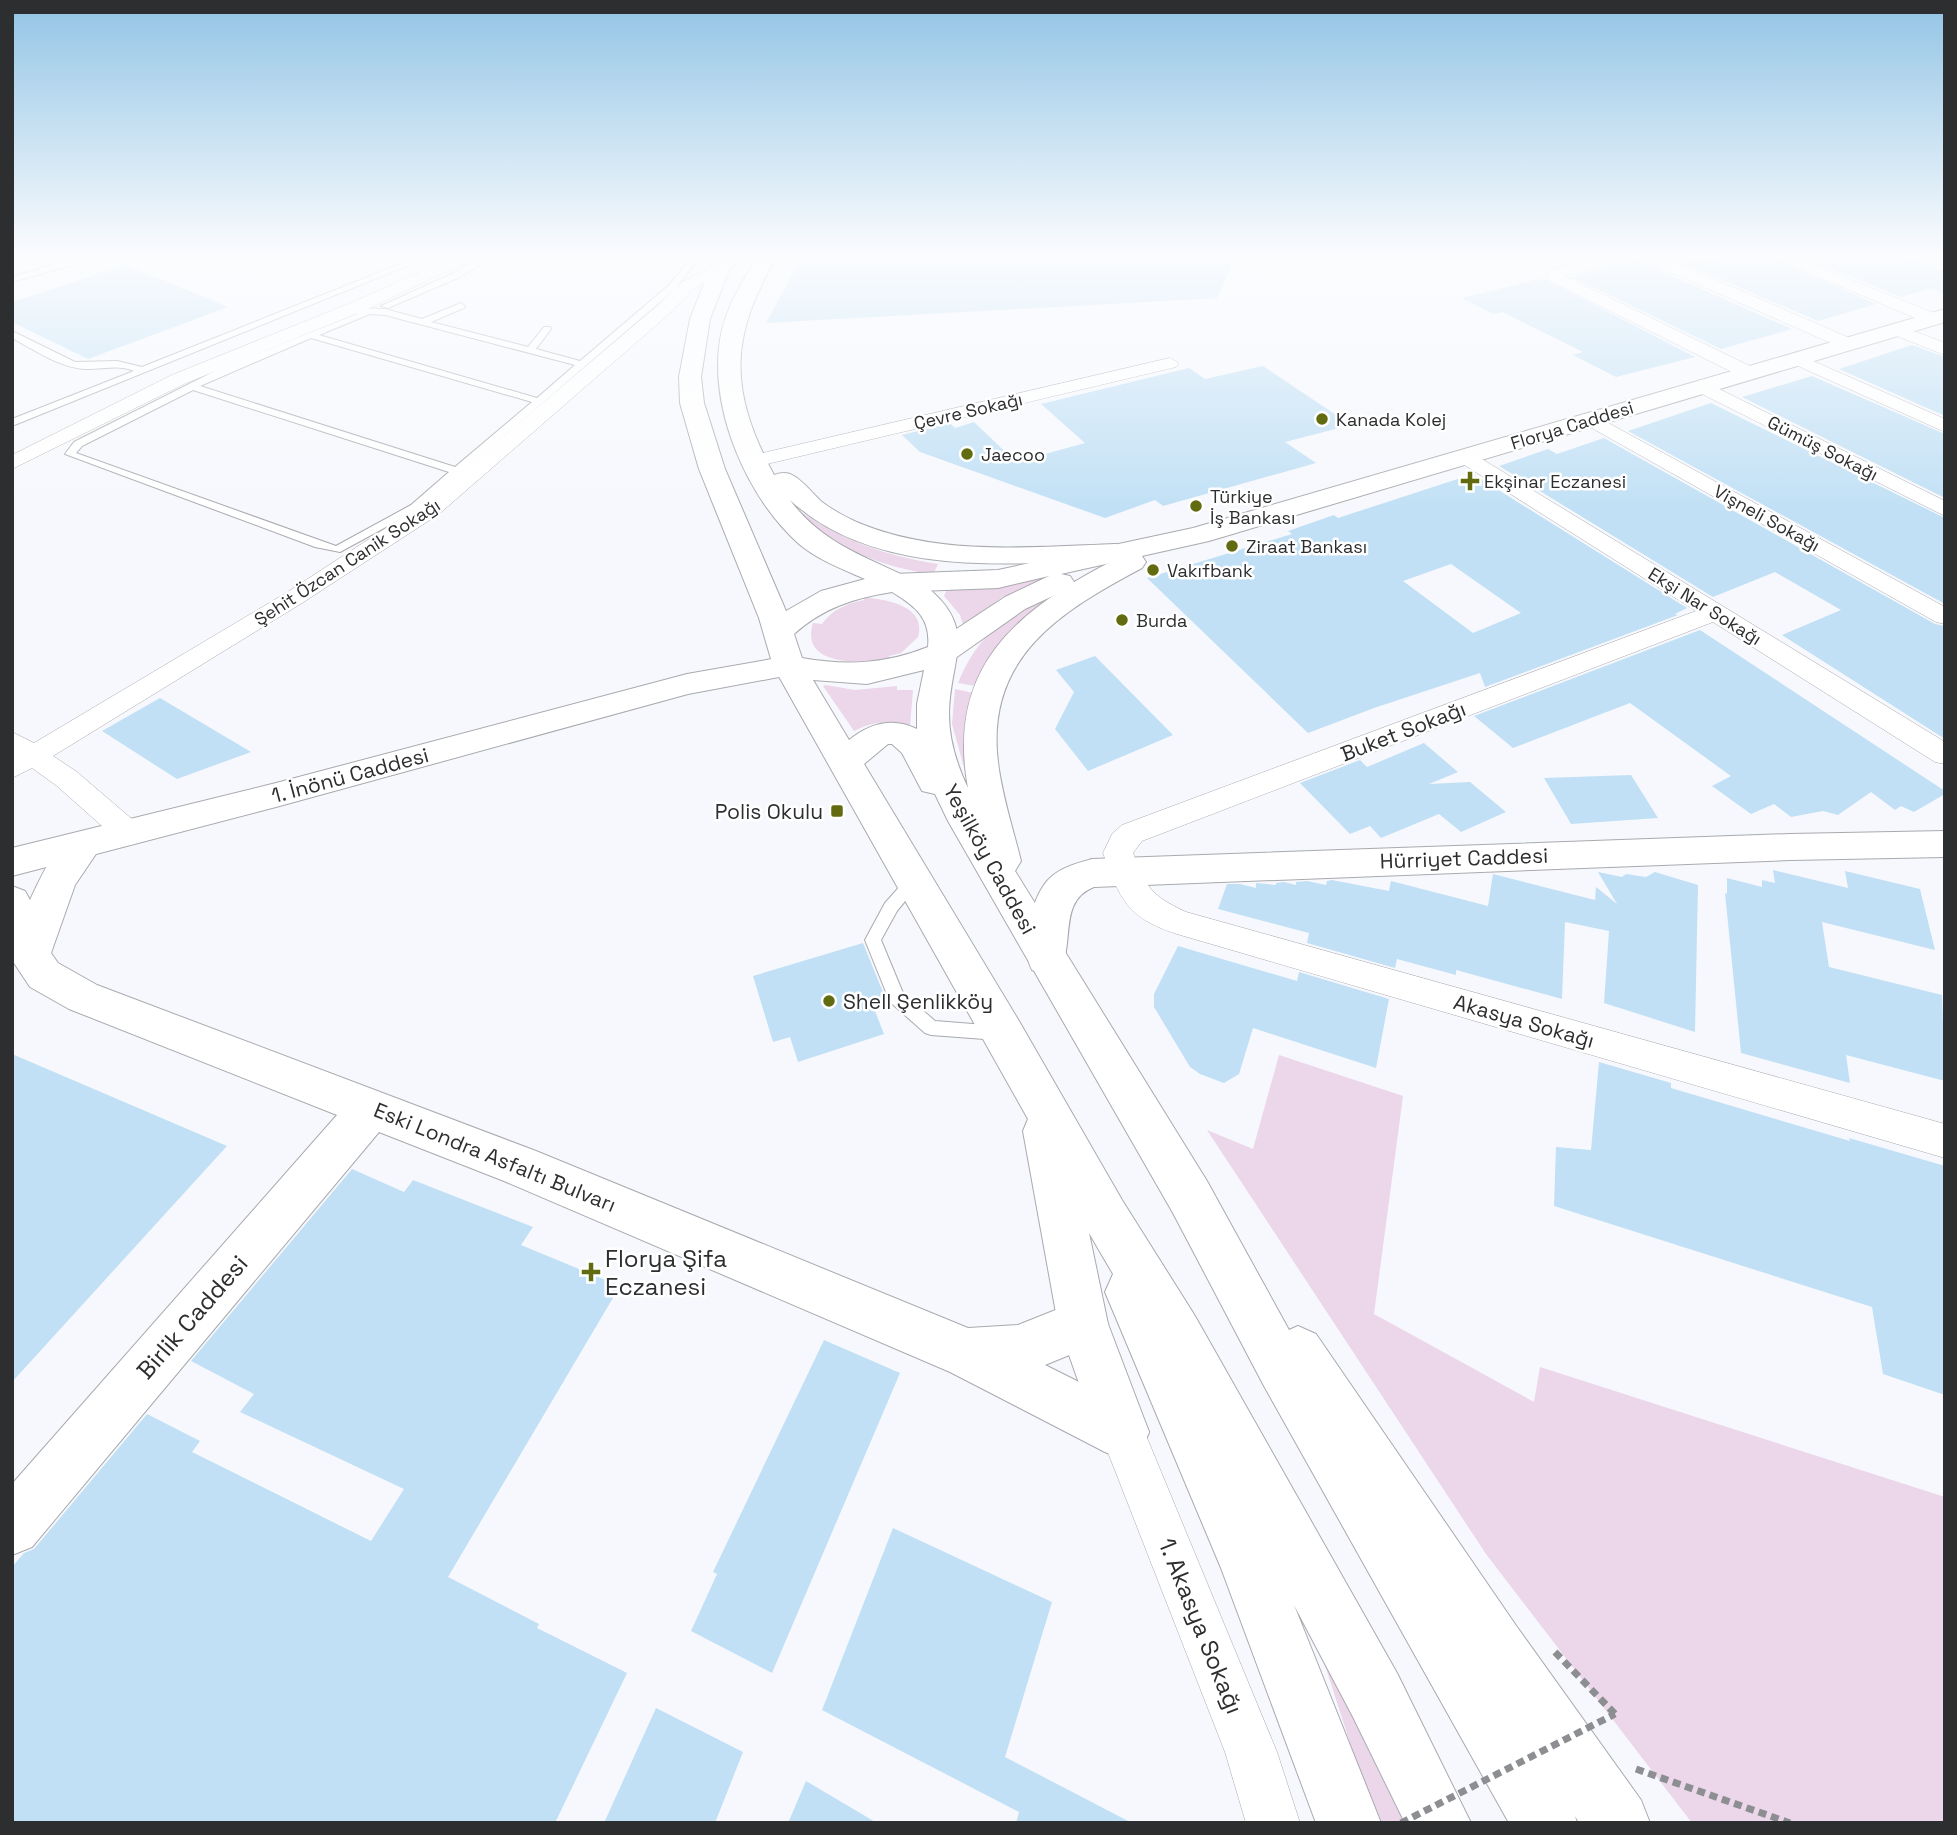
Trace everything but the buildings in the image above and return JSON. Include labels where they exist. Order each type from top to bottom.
[{"type":"main road","points":[[696,339],[690,377],[698,429],[789,666],[915,879],[1105,1216],[1146,1281],[1375,1695],[1439,1823]]},
{"type":"main road","name":"Yeşilköy Caddesi","points":[[730,339],[727,368],[739,430],[774,496],[797,527],[818,545],[842,559],[914,592],[932,606],[940,619],[944,636],[943,652],[935,685],[933,719],[942,771],[1012,901],[1190,1197]]},
{"type":"main road","name":"Florya Caddesi","points":[[789,666],[827,673],[871,675],[900,670],[943,652],[1014,603],[1123,557],[1861,339]]},
{"type":"main road","points":[[739,430],[767,458],[794,493],[812,507],[838,522],[886,542],[947,553],[1123,557]]},
{"type":"main road","points":[[1012,901],[981,757],[979,728],[988,691],[997,669],[1022,635],[1123,557]]},
{"type":"main road","name":"Florya Caddesi","points":[[687,684],[702,674],[742,657],[778,632],[807,607],[846,591],[892,583],[998,579],[1123,557]]},
{"type":"main road","points":[[687,684],[789,666]]},
{"type":"main road","name":"1. İnönü Caddesi","points":[[12,862],[130,834],[687,684]]},
{"type":"main road","points":[[845,763],[869,739],[882,733],[904,736],[914,745],[928,775],[957,803]]},
{"type":"main road","name":"Hürriyet Caddesi","points":[[1046,959],[1053,902],[1066,882],[1078,877],[1124,870],[1945,844]]},
{"type":"main road","points":[[30,956],[47,900],[74,856],[85,845]]},
{"type":"main road","points":[[12,901],[30,956]]},
{"type":"main road","name":"Eski Londra Asfaltı Bulvarı","points":[[30,956],[44,975],[83,997],[533,1171],[968,1354],[1122,1432]]},
{"type":"main road","points":[[1038,1095],[1083,1324],[1122,1432]]},
{"type":"main road","name":"Birlik Caddesi","points":[[12,1527],[372,1107]]},
{"type":"main road","points":[[1190,1197],[1282,1368],[1545,1823]]},
{"type":"main road","points":[[1190,1197],[1338,1409],[1496,1648],[1618,1823]]},
{"type":"main road","points":[[1105,1216],[1134,1306],[1249,1565],[1349,1823]]},
{"type":"main road","points":[[968,1354],[1018,1351],[1083,1324]]},
{"type":"street","points":[[12,463],[179,379],[287,339]]},
{"type":"street","name":"Şehit Özcan Canik Sokağı","points":[[20,755],[294,598],[431,509],[630,339]]},
{"type":"street","points":[[1679,339],[1747,372]]},
{"type":"street","points":[[1836,339],[1846,343]]},
{"type":"street","points":[[1918,339],[1945,350]]},
{"type":"street","points":[[1795,358],[1945,426]]},
{"type":"street","name":"Çevre Sokağı","points":[[767,458],[1170,363]]},
{"type":"street","name":"Gümüş Sokağı","points":[[1701,386],[1945,510]]},
{"type":"street","name":"Vişneli Sokağı","points":[[1590,419],[1945,617]]},
{"type":"street","name":"Ekşi Nar Sokağı","points":[[1465,457],[1945,755]]},
{"type":"street","name":"Buket Sokağı","points":[[1124,870],[1118,853],[1122,842],[1132,833],[1714,613]]},
{"type":"street","points":[[20,755],[67,779],[130,834]]},
{"type":"street","name":"Akasya Sokağı","points":[[1124,870],[1133,892],[1152,911],[1177,922],[1945,1141]]},
{"type":"street","name":"1. Akasya Sokağı","points":[[1122,1432],[1251,1752],[1273,1823]]},
{"type":"lane","points":[[21,339],[59,358],[82,366],[123,362],[141,370]]},
{"type":"lane","points":[[12,423],[220,339]]},
{"type":"lane","points":[[305,339],[191,386],[78,444],[70,454],[336,550],[359,541],[415,507],[610,339]]},
{"type":"lane","points":[[321,339],[538,401]]},
{"type":"lane","points":[[484,339],[580,364]]},
{"type":"lane","points":[[530,351],[540,339]]},
{"type":"lane","points":[[191,386],[456,471]]},
{"type":"lane","points":[[915,879],[891,907],[873,940],[896,997],[931,1028],[1004,1034]]},
{"type":"path","points":[[1401,1823],[1615,1714],[1547,1644]]},
{"type":"path","points":[[1626,1765],[1790,1823]]},
{"type":"shaded area","points":[[803,513],[851,540],[902,557],[938,564],[933,575],[896,567],[862,555],[831,539],[801,516]]},
{"type":"shaded area","points":[[1061,572],[1002,597],[964,628],[960,615],[944,596],[947,589],[1005,585]]},
{"type":"shaded area","points":[[1060,590],[1010,632],[990,657],[975,686],[958,683],[977,649],[999,625],[1026,607]]},
{"type":"shaded area","points":[[864,597],[883,600],[911,611],[919,626],[918,637],[901,653],[889,656],[891,661],[852,662],[825,656],[816,648],[811,638],[813,623],[822,624],[835,611],[864,600]]},
{"type":"shaded area","points":[[823,686],[855,690],[897,686],[897,690],[913,690],[910,726],[882,722],[854,731]]},
{"type":"shaded area","points":[[955,689],[973,693],[965,771],[952,724]]},
{"type":"shaded area","points":[[1279,1055],[1403,1096],[1374,1314],[1534,1402],[1540,1367],[1945,1497],[1945,1823],[1692,1823],[1486,1554],[1207,1130],[1253,1149]]},
{"type":"shaded area","points":[[1321,1653],[1404,1823],[1376,1823]]},
{"type":"place","name":"Kanada Kolej","points":[[1322,419]]},
{"type":"place","name":"Jaecoo","points":[[967,454]]},
{"type":"place","name":"Ekşinar Eczanesi","points":[[1470,481]]},
{"type":"place","name":"Türkiye İş Bankası","points":[[1196,506]]},
{"type":"place","name":"Ziraat Bankası","points":[[1232,546]]},
{"type":"place","name":"Vakıfbank","points":[[1153,570]]},
{"type":"place","name":"Burda","points":[[1122,620]]},
{"type":"place","name":"Polis Okulu","points":[[837,811]]},
{"type":"place","name":"Shell Şenlikköy","points":[[829,1001]]},
{"type":"place","name":"Florya Şifa Eczanesi","points":[[591,1272]]}]
